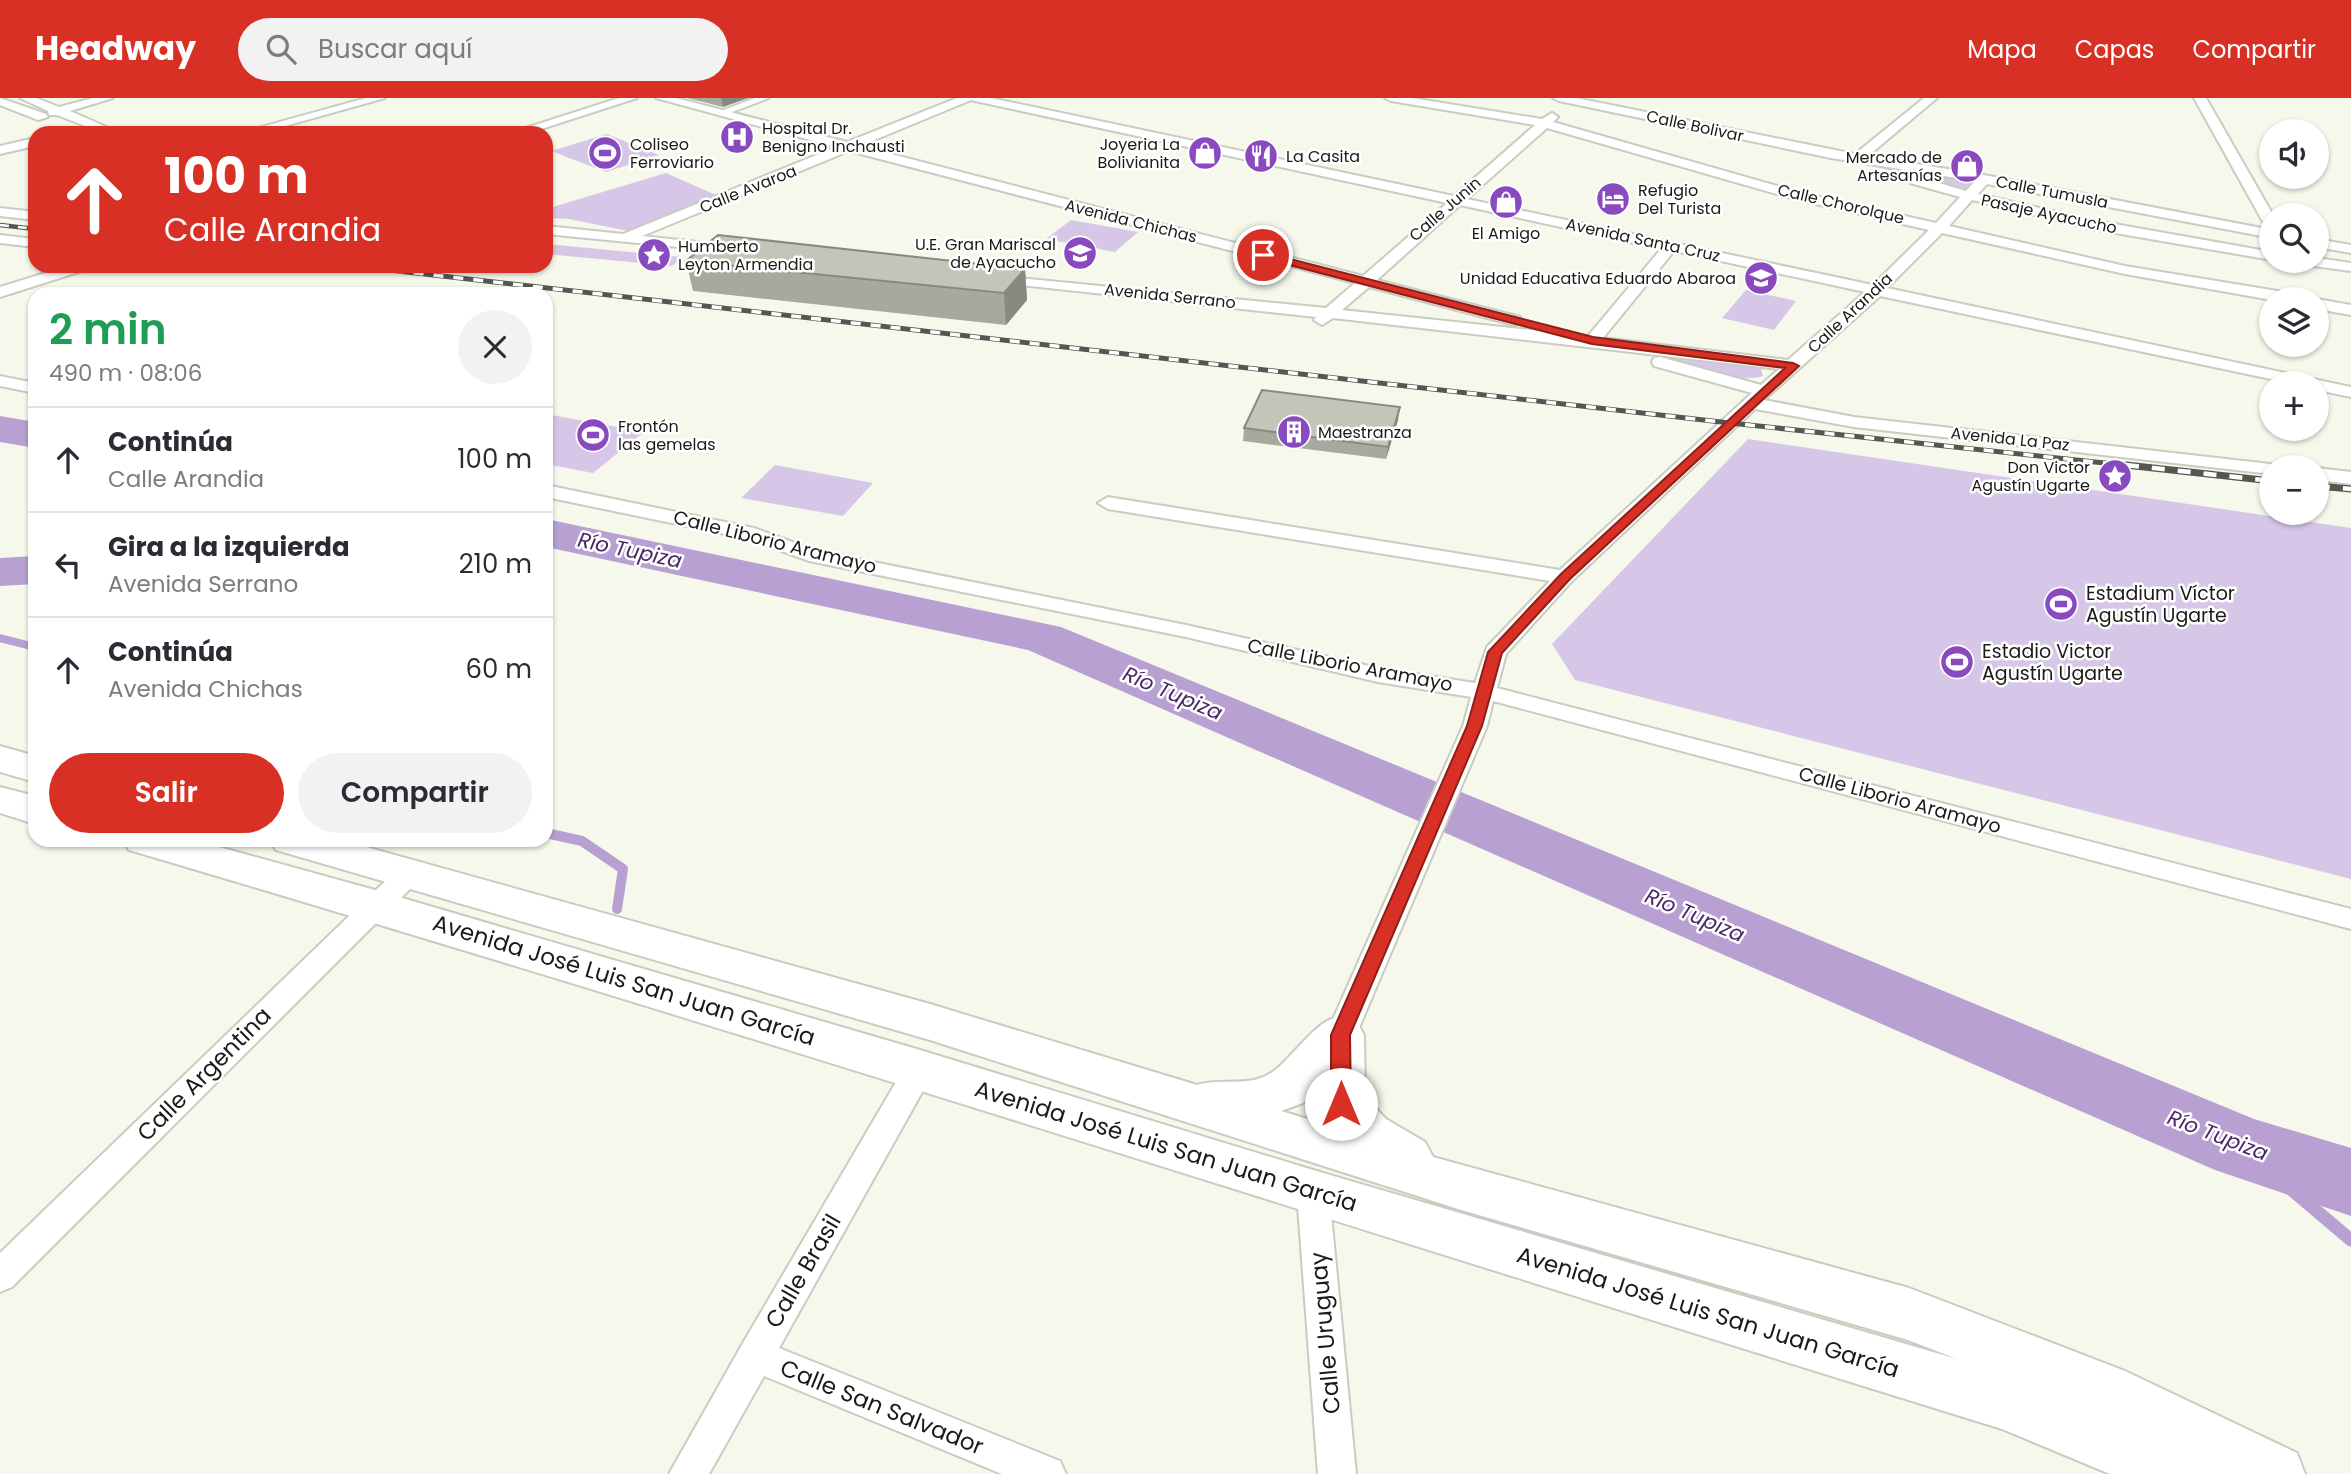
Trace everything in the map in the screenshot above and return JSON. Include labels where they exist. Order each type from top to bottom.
[{"type":"highway","points":[[0,759],[28,767]]},
{"type":"highway","points":[[0,800],[28,808]]},
{"type":"highway","name":"Avenida José Luis San Juan García","points":[[168,847],[375,906],[920,1069],[1313,1193],[2002,1401],[2182,1474]]},
{"type":"highway","name":"Avenida José Luis San Juan García","points":[[315,847],[930,1022],[1458,1187],[1909,1314],[2105,1391],[2276,1474]]},
{"type":"highway","points":[[1176,1099],[1241,1103],[1286,1089],[1341,1035]]},
{"type":"highway","points":[[1341,1035],[1341,1104],[1369,1135],[1458,1187]]},
{"type":"street","points":[[26,98],[97,126]]},
{"type":"street","points":[[39,115],[107,98]]},
{"type":"street","points":[[273,126],[379,98]]},
{"type":"street","points":[[539,126],[631,98]]},
{"type":"street","name":"Avenida Chichas","points":[[662,98],[1363,281],[1591,345]]},
{"type":"street","points":[[720,113],[764,98]]},
{"type":"street","name":"Calle Avaroa","points":[[606,246],[967,98]]},
{"type":"street","name":"Avenida Santa Cruz","points":[[975,98],[2259,372]]},
{"type":"street","name":"Calle Chorolque","points":[[1391,98],[1543,123],[1799,196],[2125,270],[2259,293]]},
{"type":"street","name":"Calle Bolivar","points":[[1559,98],[1831,154]]},
{"type":"street","points":[[1858,158],[1931,98]]},
{"type":"street","points":[[2200,98],[2259,203]]},
{"type":"street","name":"Calle Junin","points":[[1324,318],[1543,123],[1576,101]]},
{"type":"street","points":[[2,103],[63,126]]},
{"type":"street","points":[[1,150],[28,144]]},
{"type":"street","name":"Calle Tumusla","points":[[1831,154],[1984,179],[2259,232]]},
{"type":"street","name":"Pasaje Ayacucho","points":[[1831,154],[1969,197],[2198,245],[2259,254]]},
{"type":"street","name":"Calle Arandia","points":[[1341,1035],[1475,726],[1495,652],[1565,577],[1757,397],[1877,290],[1984,179]]},
{"type":"street","points":[[0,212],[28,215]]},
{"type":"street","points":[[553,231],[624,238],[750,257],[553,241]]},
{"type":"street","points":[[0,239],[28,242]]},
{"type":"street","points":[[1591,345],[1672,245]]},
{"type":"street","points":[[2329,245],[2351,249]]},
{"type":"street","points":[[2329,265],[2351,268]]},
{"type":"street","points":[[0,292],[61,273]]},
{"type":"street","name":"Avenida Serrano","points":[[975,281],[1793,366]]},
{"type":"street","points":[[2329,306],[2351,310]]},
{"type":"street","name":"Avenida Serrano","points":[[1591,345],[1633,354],[1757,397]]},
{"type":"street","points":[[0,381],[28,387]]},
{"type":"street","points":[[2329,387],[2351,392]]},
{"type":"street","name":"Avenida La Paz","points":[[1757,397],[1854,422],[2259,468]]},
{"type":"street","points":[[2329,475],[2351,478]]},
{"type":"street","name":"Calle Liborio Aramayo","points":[[553,492],[754,534],[809,555],[1186,631],[1378,675],[1486,692],[2351,919]]},
{"type":"street","points":[[1108,503],[1565,577]]},
{"type":"street","name":"Calle Argentina","points":[[0,1276],[410,873]]},
{"type":"street","name":"Calle Brasil","points":[[688,1474],[920,1069]]},
{"type":"street","name":"Calle Uruguay","points":[[1313,1193],[1337,1474]]},
{"type":"street","name":"Calle San Salvador","points":[[755,1355],[1047,1474]]},
{"type":"shaded area","name":"Coliseo Ferroviario","points":[[607,134],[659,155],[606,172],[553,150]]},
{"type":"shaded area","points":[[1847,157],[1977,179],[1964,194]]},
{"type":"shaded area","points":[[666,173],[718,196],[633,232],[553,218],[553,207]]},
{"type":"shaded area","points":[[1071,220],[1138,232],[1115,252],[1046,239]]},
{"type":"shaded area","points":[[553,245],[682,257],[672,266],[553,255]]},
{"type":"shaded area","points":[[1746,290],[1796,301],[1774,330],[1722,318]]},
{"type":"shaded area","points":[[1655,355],[1745,362],[1761,369],[1763,376],[1738,378]]},
{"type":"shaded area","points":[[553,415],[644,432],[593,473],[553,465]]},
{"type":"shaded area","name":"Estadio Victor Agustín Ugarte","points":[[1748,439],[2259,514],[2259,525],[2329,525],[2351,528],[2351,879],[1575,680],[1552,644]]},
{"type":"shaded area","points":[[775,465],[873,483],[843,516],[741,498]]},
{"type":"building","points":[[718,235],[1025,269],[1004,293],[686,261]]},
{"type":"building","points":[[1262,390],[1400,407],[1388,447],[1244,428]]},
{"type":"waterway","name":"Río Tupiza","points":[[0,429],[28,434]]},
{"type":"waterway","name":"Río Tupiza","points":[[553,534],[1043,638],[2241,1147],[2351,1182]]},
{"type":"waterway","name":"Río Tupiza","points":[[0,572],[28,570]]},
{"type":"waterway","points":[[0,638],[28,645]]},
{"type":"waterway","points":[[553,835],[582,841],[623,869],[617,909]]},
{"type":"waterway","points":[[2241,1147],[2351,1240]]},
{"type":"railway","points":[[0,225],[28,228]]},
{"type":"railway","points":[[415,273],[538,287]]},
{"type":"railway","points":[[553,289],[1730,423],[2142,467]]},
{"type":"railway","points":[[2126,465],[2259,480]]},
{"type":"railway","points":[[2329,487],[2351,489]]},
{"type":"place","name":"Hospital Dr. Benigno Inchausti","points":[[737,137]]},
{"type":"place","name":"Coliseo Ferroviario","points":[[605,153]]},
{"type":"place","name":"Joyeria La Bolivianita","points":[[1205,153]]},
{"type":"place","name":"La Casita","points":[[1261,156]]},
{"type":"place","name":"Mercado de Artesanías","points":[[1967,166]]},
{"type":"place","name":"Refugio Del Turista","points":[[1613,199]]},
{"type":"place","name":"El Amigo","points":[[1506,202]]},
{"type":"place","name":"U.E. Gran Mariscal de Ayacucho","points":[[1080,253]]},
{"type":"place","name":"Humberto Leyton Armendia","points":[[654,255]]},
{"type":"place","name":"Unidad Educativa Eduardo Abaroa","points":[[1761,278]]},
{"type":"place","name":"Maestranza","points":[[1294,432]]},
{"type":"place","name":"Frontón las gemelas","points":[[593,435]]},
{"type":"place","name":"Don Victor Agustín Ugarte","points":[[2115,476]]},
{"type":"place","name":"Estadium Víctor Agustín Ugarte","points":[[2061,604]]},
{"type":"place","name":"Estadio Victor Agustín Ugarte","points":[[1957,662]]},
{"type":"route","points":[[1263,255],[1592,341],[1793,366],[1565,577],[1495,652],[1475,726],[1341,1035],[1341,1104]]}]
